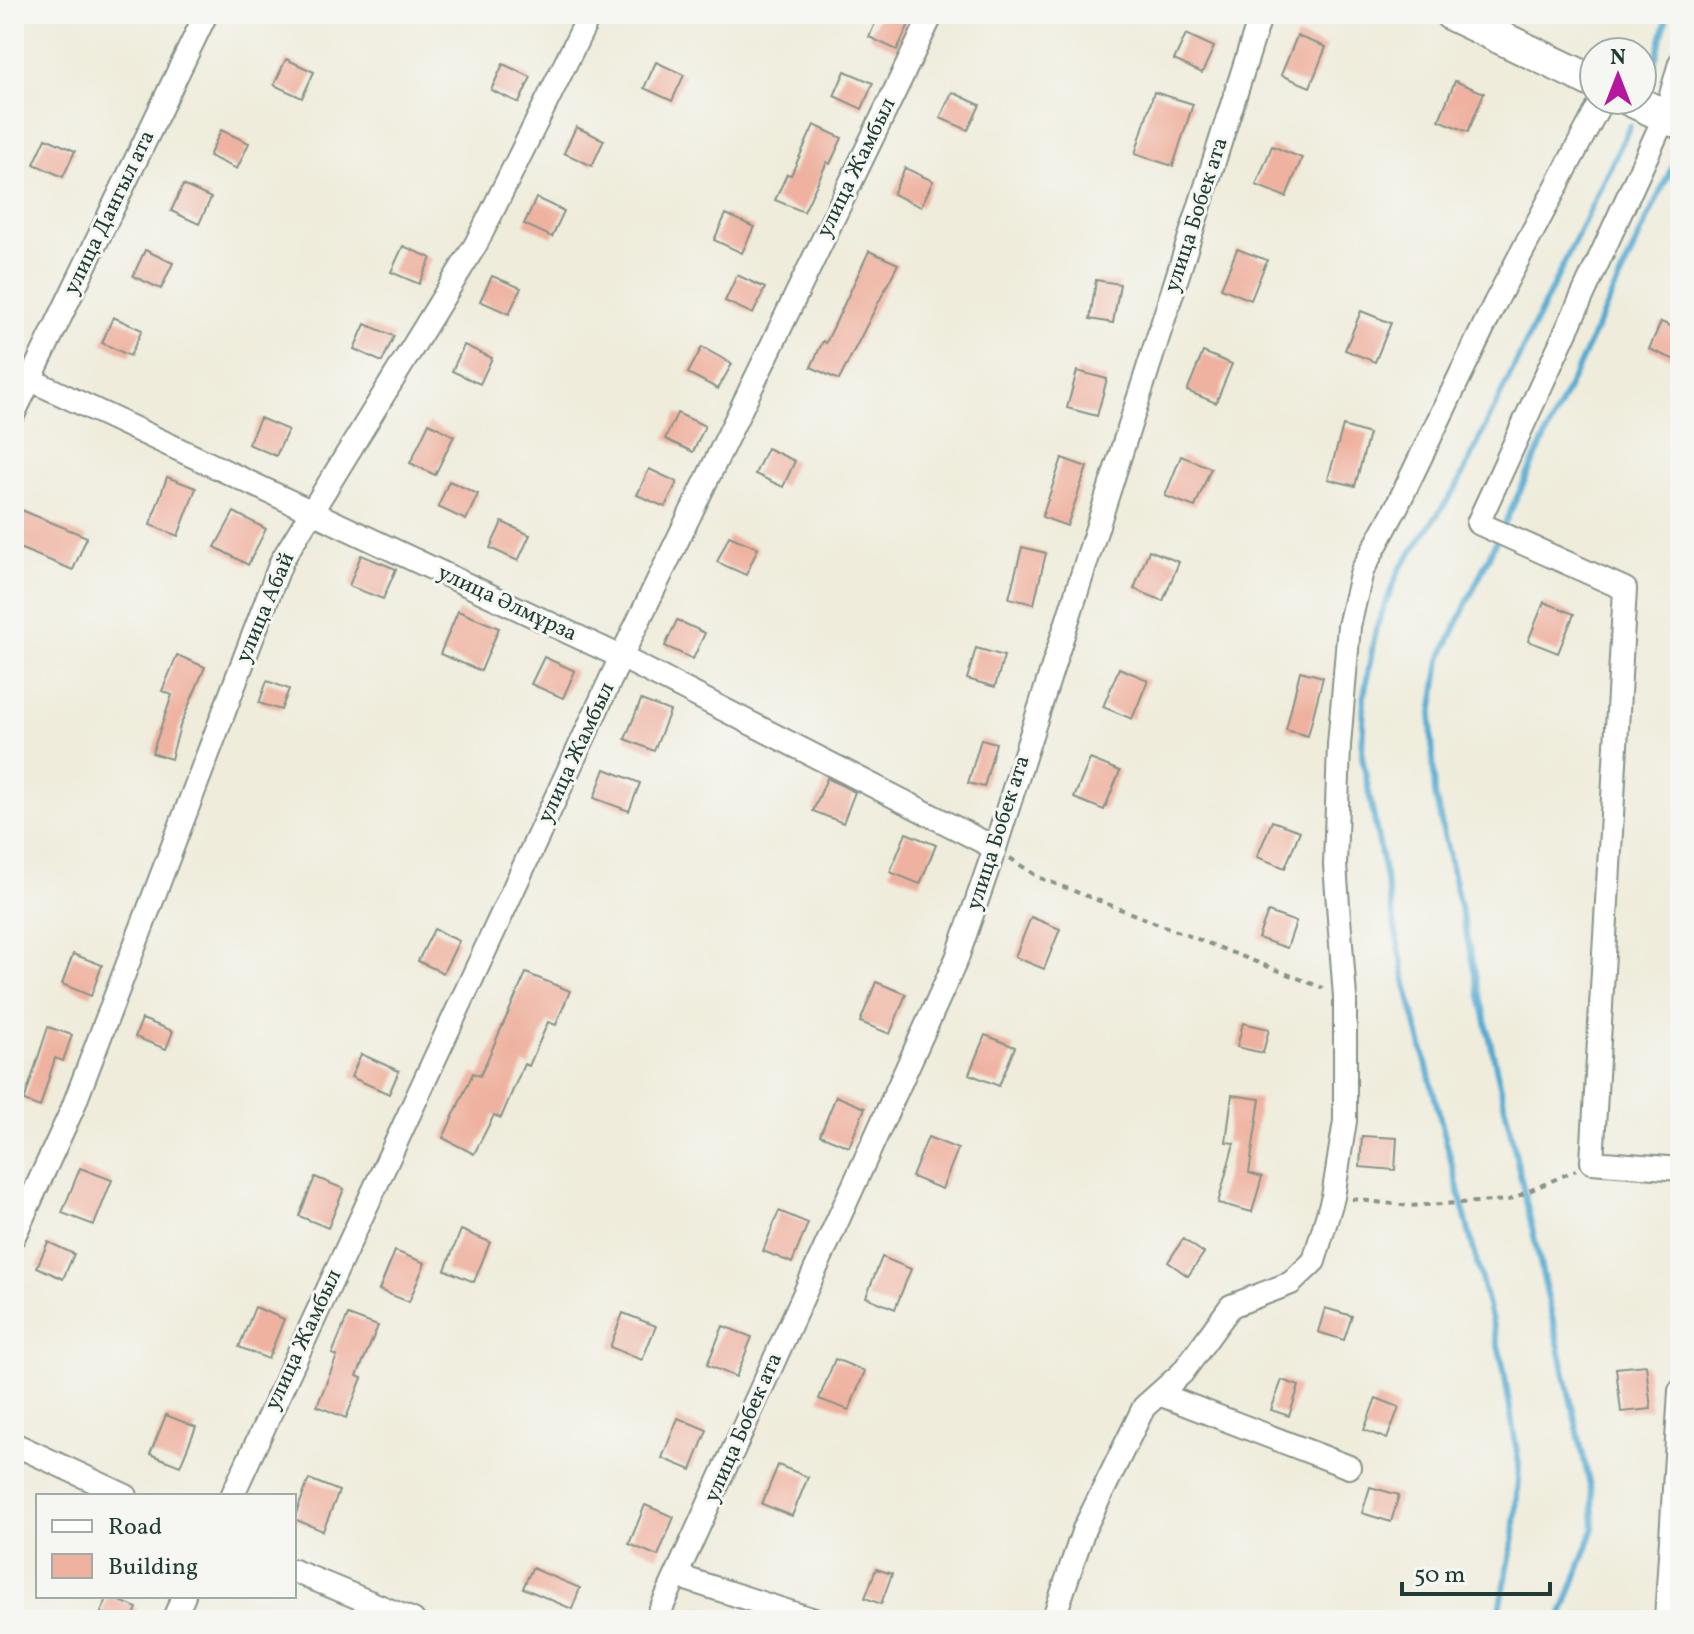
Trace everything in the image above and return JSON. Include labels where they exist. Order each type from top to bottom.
[{"type":"street","name":"улица Дангыл ата","points":[[14,413],[22,376],[206,14]]},
{"type":"street","name":"улица Абай","points":[[14,1236],[72,1110],[282,560],[476,244],[590,14]]},
{"type":"street","name":"улица Жамбыл","points":[[233,1494],[621,657],[932,14]]},
{"type":"street","name":"улица Бобек ата","points":[[656,1620],[957,958],[995,848],[1261,14]]},
{"type":"street","points":[[1451,14],[1578,74]]},
{"type":"street","points":[[1680,63],[1672,120],[1478,523],[1625,589],[1592,1162],[1680,1169]]},
{"type":"street","points":[[1053,1620],[1084,1529],[1144,1407],[1182,1373],[1231,1306],[1291,1283],[1314,1261],[1333,1197],[1345,1121],[1345,997],[1335,865],[1339,745],[1349,626],[1362,571],[1397,506],[1495,303],[1594,116]]},
{"type":"street","name":"улица Әлмұрза","points":[[22,376],[621,657],[995,848]]},
{"type":"street","points":[[1666,1620],[1680,1391]]},
{"type":"street","points":[[1159,1394],[1349,1467]]},
{"type":"street","points":[[14,1444],[122,1494]]},
{"type":"street","points":[[296,1572],[413,1620]]},
{"type":"street","points":[[677,1576],[814,1620]]},
{"type":"street","points":[[173,1620],[183,1598]]},
{"type":"path","points":[[995,848],[1038,877],[1345,997]]},
{"type":"path","points":[[1333,1197],[1409,1206],[1509,1200],[1592,1162]]},
{"type":"building","points":[[879,14],[909,24],[897,50],[869,37]]},
{"type":"building","points":[[1186,34],[1214,47],[1202,73],[1174,60]]},
{"type":"building","points":[[1297,36],[1326,47],[1310,87],[1281,75]]},
{"type":"building","points":[[286,59],[314,72],[302,98],[274,85]]},
{"type":"building","points":[[656,62],[684,75],[672,101],[644,88]]},
{"type":"building","points":[[503,64],[531,77],[519,103],[491,90]]},
{"type":"building","points":[[845,71],[873,83],[862,109],[834,96]]},
{"type":"building","points":[[1455,81],[1484,93],[1468,132],[1439,120]]},
{"type":"building","points":[[952,92],[980,105],[968,130],[940,118]]},
{"type":"building","points":[[1154,92],[1193,104],[1173,166],[1135,154]]},
{"type":"building","points":[[814,125],[842,138],[804,212],[775,200],[787,174],[791,175]]},
{"type":"building","points":[[576,127],[604,140],[592,166],[564,153]]},
{"type":"building","points":[[221,130],[249,143],[237,169],[209,156]]},
{"type":"building","points":[[46,138],[75,151],[63,177],[34,164]]},
{"type":"building","points":[[1272,146],[1302,158],[1286,197],[1256,185]]},
{"type":"building","points":[[905,168],[933,181],[921,207],[893,194]]},
{"type":"building","points":[[183,185],[211,198],[199,224],[171,211]]},
{"type":"building","points":[[536,198],[564,211],[552,237],[524,224]]},
{"type":"building","points":[[726,214],[754,227],[742,253],[714,240]]},
{"type":"building","points":[[403,246],[431,258],[419,284],[391,272]]},
{"type":"building","points":[[1237,249],[1267,260],[1251,300],[1221,288]]},
{"type":"building","points":[[145,250],[173,263],[161,289],[133,276]]},
{"type":"building","points":[[869,251],[898,264],[839,380],[811,367],[823,341],[826,343]]},
{"type":"building","points":[[737,275],[765,288],[753,314],[725,301]]},
{"type":"building","points":[[492,276],[521,288],[509,314],[480,301]]},
{"type":"building","points":[[1096,280],[1120,284],[1113,323],[1090,319]]},
{"type":"building","points":[[1361,311],[1391,323],[1375,362],[1345,350]]},
{"type":"building","points":[[113,317],[142,330],[130,356],[102,343]]},
{"type":"building","points":[[1661,322],[1680,330],[1680,362],[1649,349]]},
{"type":"building","points":[[365,324],[394,336],[382,362],[354,349]]},
{"type":"building","points":[[464,345],[492,358],[480,384],[452,371]]},
{"type":"building","points":[[702,347],[732,364],[718,389],[688,373]]},
{"type":"building","points":[[1203,352],[1232,364],[1216,403],[1187,391]]},
{"type":"building","points":[[1077,371],[1107,379],[1097,416],[1067,408]]},
{"type":"building","points":[[677,413],[705,426],[693,452],[665,439]]},
{"type":"building","points":[[260,418],[288,430],[276,456],[248,444]]},
{"type":"building","points":[[429,423],[454,436],[435,475],[410,463]]},
{"type":"building","points":[[1343,426],[1369,434],[1355,486],[1328,479]]},
{"type":"building","points":[[767,448],[795,461],[783,487],[755,474]]},
{"type":"building","points":[[1181,456],[1211,468],[1195,507],[1165,496]]},
{"type":"building","points":[[1062,458],[1087,467],[1067,526],[1042,517]]},
{"type":"building","points":[[649,469],[677,482],[665,507],[637,495]]},
{"type":"building","points":[[167,477],[196,488],[178,536],[150,525]]},
{"type":"building","points":[[449,481],[478,494],[466,520],[438,507]]},
{"type":"building","points":[[19,509],[87,537],[73,570],[14,546],[14,520]]},
{"type":"building","points":[[234,512],[266,529],[248,565],[215,547]]},
{"type":"building","points":[[502,522],[530,535],[518,561],[490,548]]},
{"type":"building","points":[[729,536],[758,548],[746,575],[717,562]]},
{"type":"building","points":[[1022,547],[1046,553],[1034,604],[1009,598]]},
{"type":"building","points":[[1149,550],[1179,562],[1163,601],[1134,589]]},
{"type":"building","points":[[361,555],[396,569],[383,599],[349,586]]},
{"type":"building","points":[[1544,602],[1574,614],[1558,653],[1528,641]]},
{"type":"building","points":[[458,611],[499,628],[481,671],[440,654]]},
{"type":"building","points":[[677,620],[705,633],[693,659],[665,646]]},
{"type":"building","points":[[976,648],[1004,656],[995,687],[967,679]]},
{"type":"building","points":[[177,655],[205,667],[180,726],[171,759],[152,753],[172,695],[162,691]]},
{"type":"building","points":[[544,657],[575,671],[563,698],[531,684]]},
{"type":"building","points":[[1119,668],[1148,680],[1132,719],[1103,707]]},
{"type":"building","points":[[1300,671],[1323,677],[1308,736],[1286,730]]},
{"type":"building","points":[[267,681],[289,689],[281,710],[259,703]]},
{"type":"building","points":[[641,700],[670,711],[654,751],[625,739]]},
{"type":"building","points":[[981,739],[996,743],[984,787],[968,783]]},
{"type":"building","points":[[1090,759],[1120,771],[1104,810],[1074,798]]},
{"type":"building","points":[[605,769],[640,783],[629,811],[594,798]]},
{"type":"building","points":[[827,778],[855,792],[843,823],[813,811]]},
{"type":"building","points":[[1272,821],[1300,831],[1285,868],[1257,857]]},
{"type":"building","points":[[906,833],[936,845],[920,884],[890,872]]},
{"type":"building","points":[[1268,912],[1296,922],[1287,948],[1258,938]]},
{"type":"building","points":[[1031,917],[1060,929],[1044,969],[1015,957]]},
{"type":"building","points":[[434,929],[459,941],[443,973],[418,961]]},
{"type":"building","points":[[73,954],[102,965],[91,996],[62,984]]},
{"type":"building","points":[[526,973],[570,991],[556,1025],[548,1022],[529,1066],[524,1064],[501,1118],[494,1115],[474,1154],[443,1138],[473,1073],[480,1076]]},
{"type":"building","points":[[876,982],[906,994],[890,1034],[860,1022]]},
{"type":"building","points":[[142,1019],[173,1031],[166,1049],[135,1037]]},
{"type":"building","points":[[1243,1023],[1269,1029],[1263,1053],[1237,1047]]},
{"type":"building","points":[[48,1027],[72,1035],[63,1061],[55,1058],[40,1107],[24,1101]]},
{"type":"building","points":[[985,1035],[1015,1047],[999,1086],[969,1074]]},
{"type":"building","points":[[361,1054],[399,1071],[389,1094],[351,1077]]},
{"type":"building","points":[[1232,1095],[1260,1099],[1249,1173],[1262,1177],[1252,1212],[1218,1203],[1234,1143],[1226,1142]]},
{"type":"building","points":[[836,1096],[865,1108],[849,1147],[820,1135]]},
{"type":"building","points":[[1362,1136],[1397,1138],[1395,1170],[1360,1167]]},
{"type":"building","points":[[928,1137],[958,1149],[942,1189],[912,1177]]},
{"type":"building","points":[[80,1168],[112,1180],[94,1225],[62,1213]]},
{"type":"building","points":[[315,1177],[344,1189],[328,1228],[299,1216]]},
{"type":"building","points":[[779,1211],[808,1223],[792,1263],[763,1251]]},
{"type":"building","points":[[461,1230],[490,1242],[474,1282],[445,1270]]},
{"type":"building","points":[[1183,1239],[1204,1253],[1188,1276],[1168,1262]]},
{"type":"building","points":[[48,1242],[74,1254],[63,1279],[37,1267]]},
{"type":"building","points":[[395,1251],[425,1263],[409,1302],[379,1290]]},
{"type":"building","points":[[882,1257],[911,1269],[895,1309],[866,1297]]},
{"type":"building","points":[[255,1307],[284,1319],[268,1359],[239,1347]]},
{"type":"building","points":[[1325,1308],[1352,1316],[1344,1340],[1318,1332]]},
{"type":"building","points":[[623,1313],[656,1326],[642,1360],[610,1347]]},
{"type":"building","points":[[348,1315],[378,1326],[357,1376],[362,1378],[346,1418],[317,1406],[337,1356],[332,1354]]},
{"type":"building","points":[[723,1326],[752,1337],[736,1377],[707,1365]]},
{"type":"building","points":[[835,1359],[865,1371],[849,1410],[819,1399]]},
{"type":"building","points":[[1646,1365],[1651,1409],[1621,1412],[1616,1368]]},
{"type":"building","points":[[1282,1380],[1299,1386],[1289,1416],[1271,1410]]},
{"type":"building","points":[[1376,1398],[1399,1407],[1387,1439],[1364,1430]]},
{"type":"building","points":[[166,1415],[196,1427],[180,1466],[150,1454]]},
{"type":"building","points":[[678,1418],[707,1430],[691,1470],[662,1458]]},
{"type":"building","points":[[778,1465],[808,1477],[792,1516],[762,1504]]},
{"type":"building","points":[[309,1479],[339,1491],[323,1531],[296,1520]]},
{"type":"building","points":[[1370,1487],[1399,1495],[1391,1522],[1362,1513]]},
{"type":"building","points":[[645,1505],[674,1517],[658,1556],[629,1544]]},
{"type":"building","points":[[532,1568],[580,1588],[572,1609],[523,1588]]},
{"type":"building","points":[[876,1569],[892,1574],[881,1604],[865,1598]]},
{"type":"building","points":[[107,1598],[137,1608],[132,1620],[98,1620]]},
{"type":"waterway","points":[[1658,50],[1668,14]]},
{"type":"waterway","points":[[1498,1620],[1514,1537],[1519,1465],[1503,1365],[1406,984],[1362,756],[1364,696],[1376,628],[1399,570],[1456,488],[1630,126]]},
{"type":"waterway","points":[[1503,527],[1680,150]]},
{"type":"waterway","points":[[1498,537],[1440,660],[1431,721],[1435,795],[1592,1495],[1594,1528],[1560,1620]]}]
